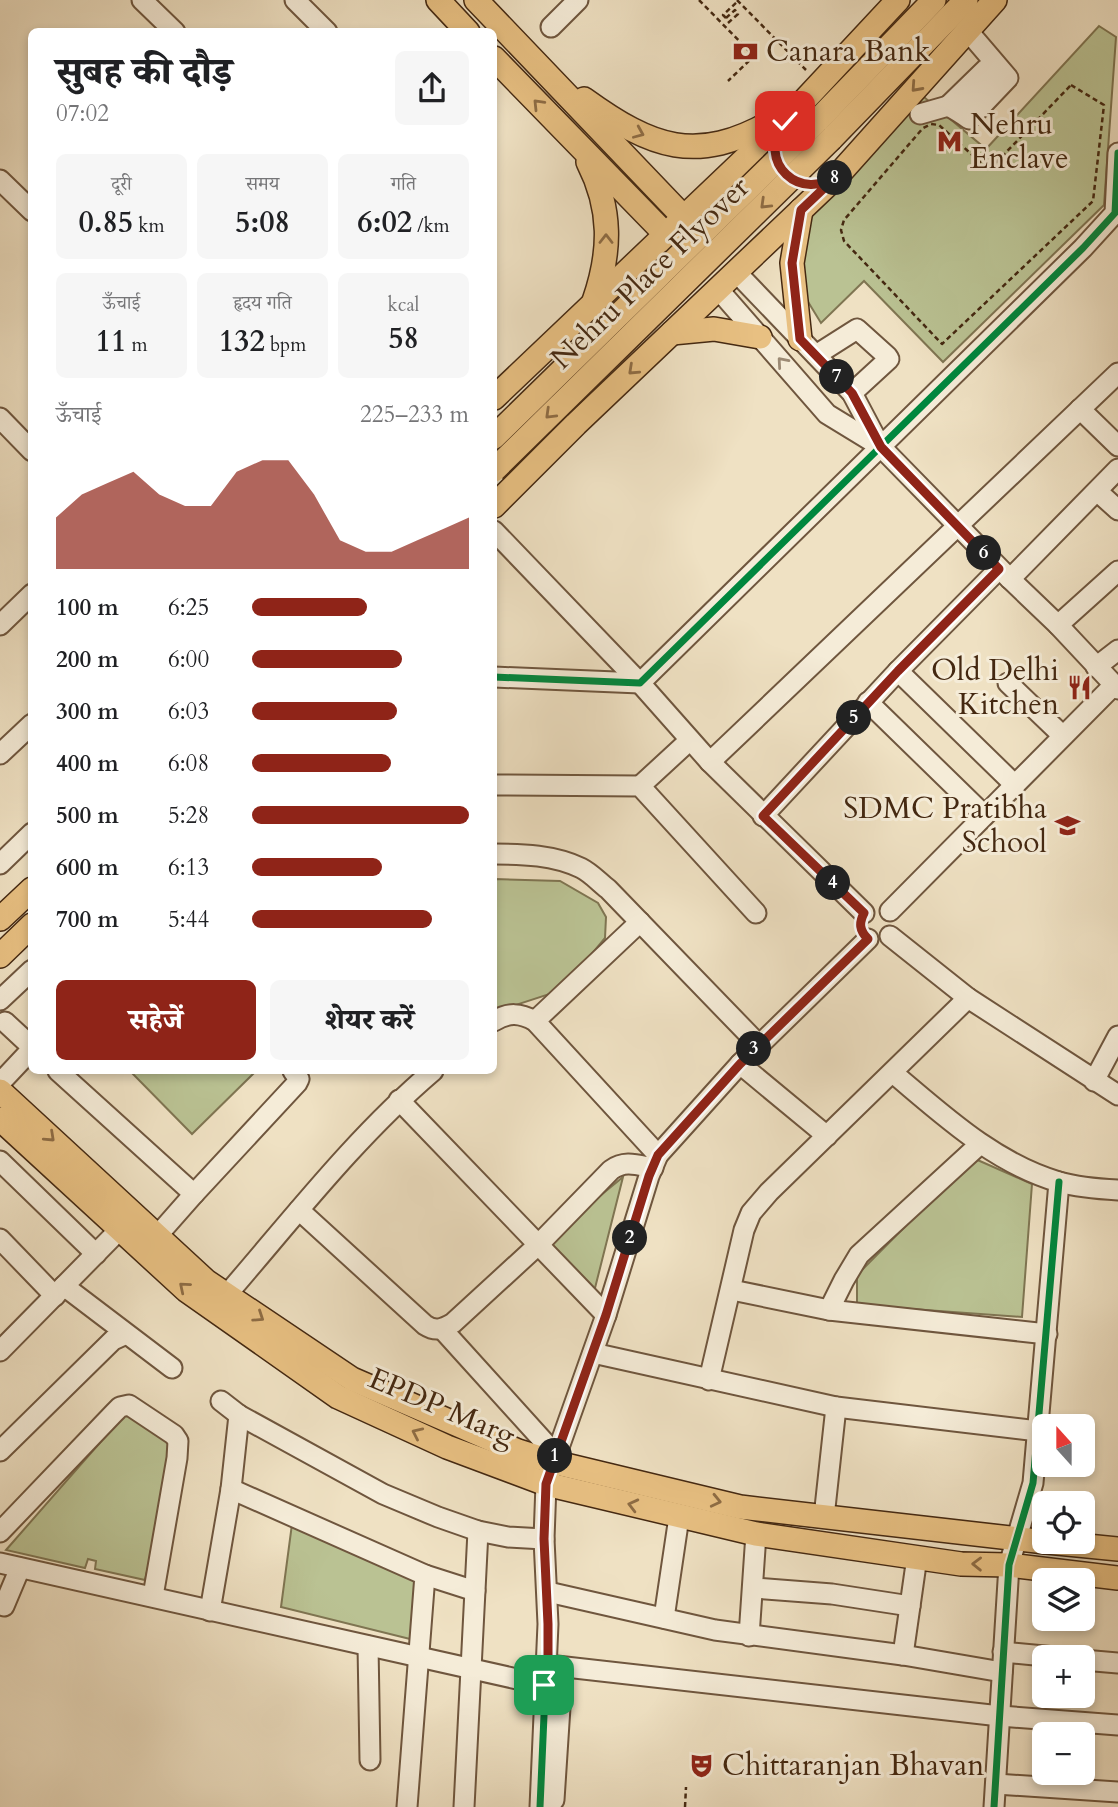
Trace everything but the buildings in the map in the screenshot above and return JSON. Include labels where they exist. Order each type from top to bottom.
[{"type":"main road","points":[[438,0],[464,28]]},
{"type":"main road","points":[[476,0],[736,272]]},
{"type":"main road","points":[[497,395],[791,114],[898,0]]},
{"type":"main road","name":"Nehru Place Flyover","points":[[497,434],[817,121],[934,0]]},
{"type":"main road","name":"Nehru Place Flyover","points":[[497,467],[831,139],[966,0]]},
{"type":"main road","points":[[576,424],[840,173],[995,0]]},
{"type":"main road","points":[[497,61],[718,289]]},
{"type":"main road","points":[[541,68],[631,130],[670,145],[714,145],[737,139],[791,114]]},
{"type":"main road","points":[[791,114],[779,128],[774,145],[778,163],[789,177],[797,182],[815,185],[840,173]]},
{"type":"main road","points":[[582,150],[597,179],[605,210],[607,243],[603,274],[593,305]]},
{"type":"main road","points":[[801,210],[792,263],[808,347]]},
{"type":"main road","points":[[672,333],[714,329],[760,337]]},
{"type":"main road","points":[[497,503],[582,418],[589,401],[588,383],[578,368],[553,357],[535,361],[527,366]]},
{"type":"main road","points":[[0,919],[28,893]]},
{"type":"main road","points":[[0,956],[28,929]]},
{"type":"main road","name":"EPDP Marg","points":[[0,1091],[128,1222],[186,1290],[220,1302],[352,1379],[552,1467],[679,1517],[756,1534],[961,1564],[1009,1565],[1118,1578]]},
{"type":"main road","name":"EPDP Marg","points":[[0,1119],[128,1222],[157,1236],[206,1281],[220,1302]]},
{"type":"main road","name":"EPDP Marg","points":[[552,1467],[740,1507],[1032,1541]]},
{"type":"main road","name":"EPDP Marg","points":[[1095,1547],[1118,1549]]},
{"type":"street","points":[[142,0],[171,28]]},
{"type":"street","points":[[295,0],[323,28]]},
{"type":"street","points":[[551,27],[578,0]]},
{"type":"street","points":[[920,114],[956,111],[970,119],[1008,78],[967,30]]},
{"type":"street","points":[[956,111],[992,76]]},
{"type":"street","points":[[497,677],[640,683],[1117,214],[1118,153]]},
{"type":"street","points":[[0,180],[28,203]]},
{"type":"street","points":[[736,272],[852,393],[881,447]]},
{"type":"street","points":[[718,289],[827,414],[881,447],[1116,687],[1063,736],[890,911]]},
{"type":"street","points":[[808,347],[857,329],[887,356],[889,359],[884,366],[852,393]]},
{"type":"street","points":[[710,762],[1118,373]]},
{"type":"street","points":[[1080,408],[1118,446]]},
{"type":"street","points":[[0,418],[28,447]]},
{"type":"street","points":[[763,816],[898,671],[1118,469]]},
{"type":"street","points":[[1097,491],[1118,510]]},
{"type":"street","points":[[497,534],[640,683],[710,762],[864,913]]},
{"type":"street","points":[[1058,625],[1118,571]]},
{"type":"street","points":[[0,624],[28,598]]},
{"type":"street","points":[[1096,667],[1118,650]]},
{"type":"street","points":[[898,671],[1015,785]]},
{"type":"street","points":[[1008,683],[1063,736]]},
{"type":"street","points":[[868,702],[984,815]]},
{"type":"street","points":[[0,754],[28,728]]},
{"type":"street","points":[[497,785],[640,786],[690,740]]},
{"type":"street","points":[[640,786],[756,913]]},
{"type":"street","points":[[0,864],[28,838]]},
{"type":"street","points":[[497,854],[554,858],[583,869],[608,889],[758,1044]]},
{"type":"street","points":[[875,907],[890,911],[895,923],[890,936],[878,941],[868,939],[860,929],[860,920],[864,913],[875,907]]},
{"type":"street","points":[[535,1021],[640,922]]},
{"type":"street","points":[[890,936],[968,998],[1118,1096]]},
{"type":"street","points":[[547,1804],[553,1688],[548,1665],[548,1592],[544,1539],[552,1467],[606,1315],[656,1161],[758,1044],[868,939]]},
{"type":"street","points":[[0,1000],[28,974]]},
{"type":"street","points":[[709,1380],[744,1230],[751,1213],[769,1192],[968,998]]},
{"type":"street","points":[[497,1019],[505,1015],[522,1014],[535,1021],[656,1161]]},
{"type":"street","points":[[5,1022],[28,1042]]},
{"type":"street","points":[[1094,1081],[1118,1036]]},
{"type":"street","points":[[0,1083],[28,1047]]},
{"type":"street","points":[[740,1064],[827,1136]]},
{"type":"street","points":[[893,1073],[980,1144],[1021,1166],[1059,1182],[1118,1190]]},
{"type":"street","points":[[61,1074],[194,1194]]},
{"type":"street","points":[[157,1236],[297,1083],[299,1079],[295,1074]]},
{"type":"street","points":[[220,1302],[350,1151],[421,1074]]},
{"type":"street","points":[[399,1100],[606,1315]]},
{"type":"street","points":[[830,1310],[859,1255],[980,1144]]},
{"type":"street","points":[[0,1160],[96,1254]]},
{"type":"street","points":[[299,1210],[425,1325],[433,1330],[442,1329],[453,1323],[538,1245],[618,1165],[656,1161]]},
{"type":"street","points":[[1040,1414],[1059,1182]]},
{"type":"street","points":[[4,1340],[59,1291],[128,1222]]},
{"type":"street","points":[[0,1239],[59,1291],[137,1339],[172,1368]]},
{"type":"street","points":[[732,1290],[830,1310],[1047,1334]]},
{"type":"street","points":[[442,1329],[552,1467]]},
{"type":"street","points":[[0,1451],[113,1340],[126,1334]]},
{"type":"street","points":[[593,1353],[836,1407],[1032,1430]]},
{"type":"street","points":[[221,1401],[239,1415],[383,1494],[478,1531],[508,1537],[544,1539]]},
{"type":"street","points":[[0,1532],[114,1412],[129,1405],[174,1435],[178,1441],[153,1596]]},
{"type":"street","points":[[824,1517],[836,1407]]},
{"type":"street","points":[[211,1611],[231,1489],[239,1415]]},
{"type":"street","points":[[994,1807],[1009,1565],[1034,1477]]},
{"type":"street","points":[[231,1489],[425,1575],[475,1591]]},
{"type":"street","points":[[664,1618],[679,1517]]},
{"type":"street","points":[[464,1807],[478,1531]]},
{"type":"street","points":[[749,1636],[756,1534]]},
{"type":"street","points":[[904,1655],[917,1557]]},
{"type":"street","points":[[0,1563],[553,1688]]},
{"type":"street","points":[[4,1606],[20,1568]]},
{"type":"street","points":[[407,1807],[425,1575]]},
{"type":"street","points":[[754,1588],[832,1594],[910,1606]]},
{"type":"street","points":[[548,1592],[749,1636],[904,1655],[1002,1662],[1032,1659]]},
{"type":"street","points":[[368,1646],[370,1760]]},
{"type":"street","points":[[1095,1661],[1118,1664]]},
{"type":"street","points":[[548,1665],[1000,1716],[1118,1725]]},
{"type":"street","points":[[996,1784],[1118,1792]]},
{"type":"path","points":[[699,0],[754,57],[729,81]]},
{"type":"path","points":[[728,23],[738,14],[735,10],[726,18],[723,15],[738,0],[820,84]]},
{"type":"path","points":[[1070,85],[1104,105],[1093,201],[942,344],[844,241],[841,230],[844,220],[923,128],[931,124],[939,125],[989,170],[1070,85]]},
{"type":"path","points":[[685,1807],[686,1787]]},
{"type":"green space","points":[[1099,26],[1116,37],[1104,205],[943,362],[864,281],[821,323],[799,287],[808,215],[924,97],[986,149]]},
{"type":"green space","points":[[497,879],[560,881],[598,903],[606,917],[605,938],[562,990],[497,1011]]},
{"type":"green space","points":[[133,1074],[253,1074],[192,1134]]},
{"type":"green space","points":[[973,1158],[1032,1184],[1022,1317],[857,1305],[857,1275]]},
{"type":"green space","points":[[623,1177],[594,1292],[545,1241]]},
{"type":"green space","points":[[125,1414],[177,1443],[145,1580],[95,1569],[96,1561],[88,1559],[85,1568],[6,1550]]},
{"type":"green space","points":[[292,1524],[416,1580],[410,1639],[281,1607]]},
{"type":"cycle path","points":[[497,677],[640,683],[1083,248],[1115,213],[1118,153]]},
{"type":"cycle path","points":[[540,1807],[548,1624],[544,1539],[546,1484],[606,1315],[649,1176],[658,1155],[740,1064],[868,939]]},
{"type":"cycle path","points":[[994,1807],[1009,1565],[1033,1483],[1059,1182]]},
{"type":"place","name":"Canara Bank","points":[[746,51]]},
{"type":"place","name":"Nehru Enclave","points":[[950,141]]},
{"type":"place","name":"Old Delhi Kitchen","points":[[1079,687]]},
{"type":"place","name":"SDMC Pratibha School","points":[[1067,825]]},
{"type":"place","name":"Chittaranjan Bhavan","points":[[702,1765]]},
{"type":"route","points":[[544,1685],[548,1665],[548,1592],[544,1539],[546,1484],[606,1315],[658,1155],[758,1044],[868,939],[860,929],[860,920],[864,913],[763,816],[898,671],[999,569],[881,447],[852,393],[800,339],[792,263],[801,210],[840,173],[815,185],[797,182],[789,177],[778,163],[774,145],[779,128],[785,121]]}]
